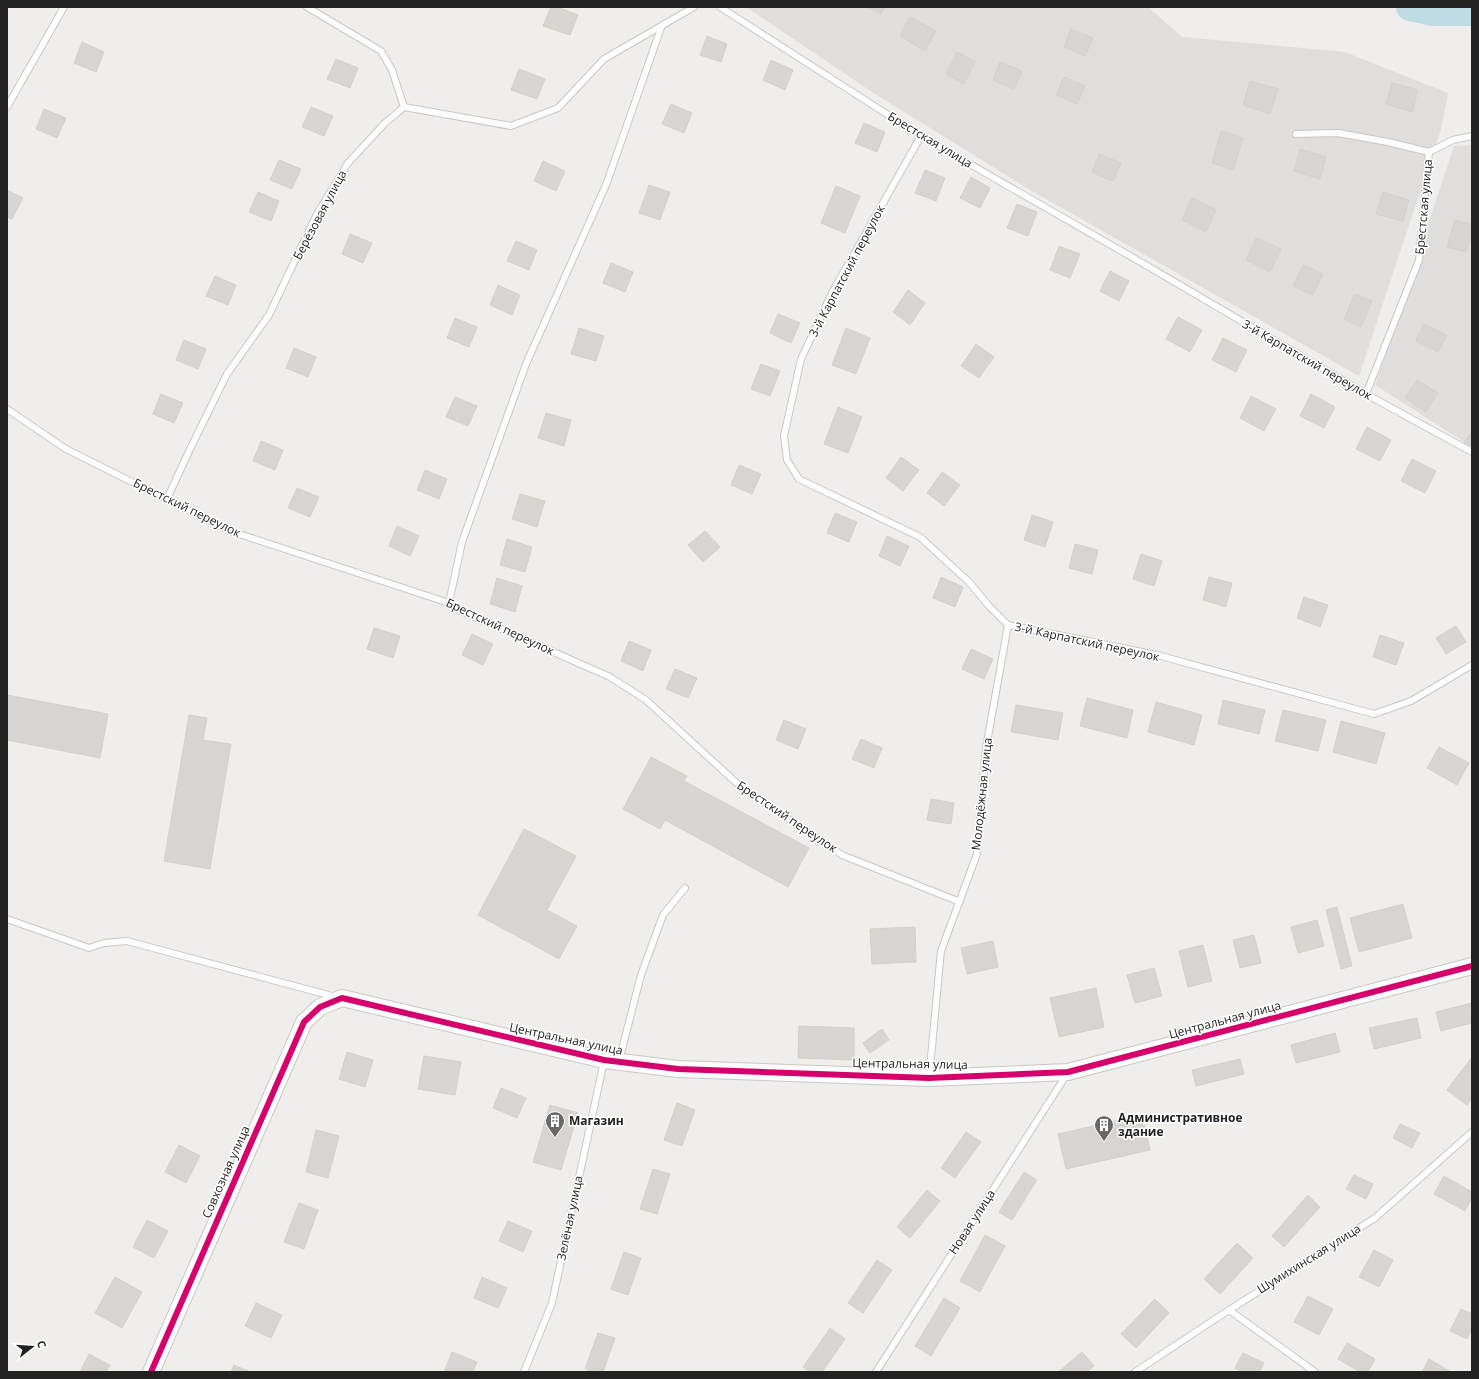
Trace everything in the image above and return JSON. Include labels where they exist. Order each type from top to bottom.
[{"type":"street","name":"Центральная улица","points":[[342,998],[612,1061],[678,1069],[929,1078],[1068,1072],[1472,966]]},
{"type":"street","name":"Совхозная улица","points":[[151,1372],[304,1022],[320,1007],[342,998]]},
{"type":"lane","points":[[7,107],[64,7]]},
{"type":"lane","points":[[307,7],[381,51],[392,70],[404,107],[511,126],[558,108],[604,59],[662,25],[685,8],[694,7]]},
{"type":"lane","name":"Брестская улица","points":[[720,7],[921,136],[1144,264]]},
{"type":"lane","points":[[449,603],[462,542],[526,364],[606,185],[662,25]]},
{"type":"lane","name":"Берёзовая улица","points":[[167,499],[227,374],[269,314],[317,214],[348,164],[385,123],[404,107]]},
{"type":"lane","points":[[1296,134],[1338,133],[1388,142],[1429,152]]},
{"type":"lane","name":"3-й Карпатский переулок","points":[[921,136],[834,291],[801,359],[784,436],[787,460],[800,479],[920,537],[969,582],[989,606],[1008,625],[1157,655],[1374,714],[1411,701],[1472,665]]},
{"type":"lane","name":"Брестская улица","points":[[1366,394],[1419,260],[1429,152],[1453,140],[1472,136]]},
{"type":"lane","name":"3-й Карпатский переулок","points":[[1144,264],[1366,394],[1472,452]]},
{"type":"lane","name":"Брестский переулок","points":[[7,410],[66,449],[230,531],[449,603],[459,610],[610,677],[646,700],[741,787],[842,855],[960,902]]},
{"type":"lane","name":"Молодёжная улица","points":[[929,1078],[941,951],[960,902],[976,854],[986,748],[1008,625]]},
{"type":"lane","name":"Зелёная улица","points":[[524,1372],[552,1303],[612,1061],[663,915],[685,888]]},
{"type":"lane","points":[[7,919],[89,948],[104,943],[127,941],[342,998]]},
{"type":"lane","name":"Новая улица","points":[[876,1372],[1068,1072]]},
{"type":"lane","name":"Шумихинская улица","points":[[1135,1372],[1375,1218],[1472,1132]]},
{"type":"lane","points":[[1230,1310],[1315,1372]]},
{"type":"shaded area","points":[[746,7],[1148,7],[1182,37],[1345,52],[1448,93],[1442,126],[1359,376],[1030,190],[872,92]]},
{"type":"shaded area","points":[[1472,145],[1472,447],[1375,385],[1454,146]]},
{"type":"building","points":[[551,7],[557,7],[578,15],[570,35],[543,26]]},
{"type":"building","points":[[867,7],[885,7],[881,14]]},
{"type":"building","points":[[910,17],[936,31],[925,51],[900,36]]},
{"type":"building","points":[[1071,29],[1093,38],[1085,56],[1064,47]]},
{"type":"building","points":[[707,36],[727,44],[721,62],[700,55]]},
{"type":"building","points":[[82,42],[104,52],[96,72],[74,63]]},
{"type":"building","points":[[957,52],[975,62],[964,84],[946,74]]},
{"type":"building","points":[[336,59],[358,68],[350,88],[327,79]]},
{"type":"building","points":[[771,60],[793,70],[785,90],[763,80]]},
{"type":"building","points":[[1000,62],[1022,71],[1014,89],[993,80]]},
{"type":"building","points":[[519,69],[545,79],[537,99],[511,90]]},
{"type":"building","points":[[1064,77],[1085,86],[1077,104],[1056,95]]},
{"type":"building","points":[[1250,81],[1278,89],[1270,114],[1243,105]]},
{"type":"building","points":[[1392,83],[1418,90],[1412,112],[1386,104]]},
{"type":"building","points":[[671,104],[692,113],[684,133],[662,124]]},
{"type":"building","points":[[311,107],[333,116],[324,136],[302,127]]},
{"type":"building","points":[[44,109],[66,118],[57,138],[36,129]]},
{"type":"building","points":[[864,123],[885,132],[877,152],[855,143]]},
{"type":"building","points":[[1221,131],[1243,138],[1233,170],[1212,163]]},
{"type":"building","points":[[1300,149],[1326,157],[1320,179],[1294,171]]},
{"type":"building","points":[[1099,154],[1121,163],[1113,181],[1092,172]]},
{"type":"building","points":[[279,160],[301,169],[292,189],[270,180]]},
{"type":"building","points":[[543,161],[565,171],[556,191],[534,181]]},
{"type":"building","points":[[925,170],[945,178],[936,201],[915,193]]},
{"type":"building","points":[[971,177],[990,188],[980,208],[960,198]]},
{"type":"building","points":[[649,185],[670,192],[660,220],[639,213]]},
{"type":"building","points":[[836,186],[860,196],[845,233],[821,223]]},
{"type":"building","points":[[7,190],[23,198],[12,219],[7,217]]},
{"type":"building","points":[[258,192],[279,201],[271,221],[249,212]]},
{"type":"building","points":[[1383,192],[1409,200],[1403,221],[1376,214]]},
{"type":"building","points":[[1192,198],[1216,210],[1206,232],[1182,220]]},
{"type":"building","points":[[1017,204],[1037,212],[1028,236],[1007,228]]},
{"type":"building","points":[[1455,220],[1472,225],[1472,233],[1466,252],[1447,247]]},
{"type":"building","points":[[350,234],[372,243],[363,263],[342,254]]},
{"type":"building","points":[[1256,238],[1281,249],[1270,272],[1246,260]]},
{"type":"building","points":[[516,241],[537,250],[529,270],[507,261]]},
{"type":"building","points":[[1059,246],[1080,254],[1070,278],[1050,270]]},
{"type":"building","points":[[611,263],[633,272],[625,292],[603,283]]},
{"type":"building","points":[[1303,265],[1323,274],[1313,295],[1293,286]]},
{"type":"building","points":[[1110,271],[1129,281],[1119,301],[1100,291]]},
{"type":"building","points":[[215,276],[236,285],[228,305],[206,296]]},
{"type":"building","points":[[498,285],[520,295],[512,315],[490,305]]},
{"type":"building","points":[[908,290],[925,303],[910,325],[893,312]]},
{"type":"building","points":[[1355,294],[1372,301],[1361,327],[1344,319]]},
{"type":"building","points":[[778,314],[800,323],[791,343],[770,333]]},
{"type":"building","points":[[1178,317],[1202,330],[1190,352],[1166,339]]},
{"type":"building","points":[[455,318],[477,327],[469,347],[447,338]]},
{"type":"building","points":[[1424,324],[1447,335],[1438,352],[1416,341]]},
{"type":"building","points":[[579,328],[604,336],[596,361],[571,354]]},
{"type":"building","points":[[846,328],[870,338],[856,374],[832,365]]},
{"type":"building","points":[[1223,338],[1247,350],[1236,372],[1212,360]]},
{"type":"building","points":[[184,340],[206,349],[198,369],[176,360]]},
{"type":"building","points":[[976,344],[994,357],[979,378],[961,366]]},
{"type":"building","points":[[294,348],[316,357],[308,377],[286,368]]},
{"type":"building","points":[[761,364],[780,371],[770,396],[751,389]]},
{"type":"building","points":[[1417,380],[1438,393],[1426,412],[1405,398]]},
{"type":"building","points":[[161,394],[183,403],[174,423],[153,414]]},
{"type":"building","points":[[1311,394],[1335,407],[1324,428],[1300,416]]},
{"type":"building","points":[[1251,396],[1276,409],[1264,431],[1240,418]]},
{"type":"building","points":[[455,397],[477,406],[468,426],[446,417]]},
{"type":"building","points":[[838,407],[862,417],[848,453],[824,444]]},
{"type":"building","points":[[546,413],[571,420],[564,446],[538,438]]},
{"type":"building","points":[[1367,427],[1391,440],[1380,461],[1356,449]]},
{"type":"building","points":[[1472,431],[1472,448],[1464,443]]},
{"type":"building","points":[[261,441],[283,450],[275,470],[253,461]]},
{"type":"building","points":[[901,457],[919,470],[903,491],[886,478]]},
{"type":"building","points":[[1412,459],[1436,471],[1425,493],[1401,481]]},
{"type":"building","points":[[739,465],[761,474],[752,494],[731,485]]},
{"type":"building","points":[[425,470],[447,479],[439,499],[417,490]]},
{"type":"building","points":[[942,472],[960,485],[944,506],[927,493]]},
{"type":"building","points":[[297,488],[319,497],[310,517],[288,508]]},
{"type":"building","points":[[520,494],[545,501],[537,527],[512,519]]},
{"type":"building","points":[[835,513],[857,522],[849,542],[827,533]]},
{"type":"building","points":[[1032,515],[1053,522],[1045,547],[1024,540]]},
{"type":"building","points":[[397,526],[419,536],[410,556],[389,546]]},
{"type":"building","points":[[705,531],[720,547],[703,562],[688,545]]},
{"type":"building","points":[[887,536],[909,546],[900,566],[879,556]]},
{"type":"building","points":[[507,539],[532,547],[525,572],[500,565]]},
{"type":"building","points":[[1075,544],[1098,550],[1092,574],[1069,568]]},
{"type":"building","points":[[1141,554],[1162,561],[1154,586],[1133,579]]},
{"type":"building","points":[[941,577],[963,587],[955,607],[933,598]]},
{"type":"building","points":[[1209,577],[1232,583],[1226,607],[1203,600]]},
{"type":"building","points":[[497,578],[522,586],[515,612],[490,604]]},
{"type":"building","points":[[1304,597],[1328,605],[1320,627],[1297,618]]},
{"type":"building","points":[[1456,626],[1466,642],[1446,654],[1436,638]]},
{"type":"building","points":[[374,628],[400,636],[393,658],[367,649]]},
{"type":"building","points":[[472,634],[493,644],[483,665],[462,655]]},
{"type":"building","points":[[1380,635],[1404,643],[1396,665],[1373,657]]},
{"type":"building","points":[[629,641],[651,650],[643,671],[621,661]]},
{"type":"building","points":[[971,649],[993,659],[984,679],[962,669]]},
{"type":"building","points":[[675,669],[697,678],[688,698],[666,689]]},
{"type":"building","points":[[7,695],[108,714],[100,758],[7,740]]},
{"type":"building","points":[[1087,698],[1133,710],[1127,738],[1080,726]]},
{"type":"building","points":[[1223,700],[1265,710],[1259,734],[1218,724]]},
{"type":"building","points":[[1156,702],[1202,715],[1194,745],[1148,732]]},
{"type":"building","points":[[1016,705],[1063,713],[1058,740],[1011,732]]},
{"type":"building","points":[[1283,710],[1326,720],[1318,751],[1275,741]]},
{"type":"building","points":[[189,715],[207,718],[203,740],[231,744],[210,869],[164,861]]},
{"type":"building","points":[[784,720],[806,729],[798,749],[776,740]]},
{"type":"building","points":[[1341,721],[1385,733],[1376,764],[1333,752]]},
{"type":"building","points":[[861,739],[882,748],[874,768],[852,759]]},
{"type":"building","points":[[1439,747],[1469,763],[1457,785],[1427,768]]},
{"type":"building","points":[[651,757],[687,776],[684,781],[809,848],[788,887],[665,820],[660,829],[623,809]]},
{"type":"building","points":[[931,799],[954,803],[951,824],[927,820]]},
{"type":"building","points":[[524,829],[576,856],[547,910],[577,926],[559,959],[478,915]]},
{"type":"building","points":[[1403,904],[1412,938],[1359,952],[1350,918]]},
{"type":"building","points":[[1337,907],[1352,966],[1341,969],[1326,910]]},
{"type":"building","points":[[1317,920],[1324,946],[1298,953],[1291,927]]},
{"type":"building","points":[[915,927],[916,962],[872,964],[870,929]]},
{"type":"building","points":[[1254,935],[1261,963],[1240,968],[1233,940]]},
{"type":"building","points":[[993,941],[998,967],[967,974],[961,948]]},
{"type":"building","points":[[1203,945],[1212,981],[1188,987],[1179,951]]},
{"type":"building","points":[[1154,968],[1162,996],[1135,1003],[1127,975]]},
{"type":"building","points":[[1096,988],[1104,1027],[1059,1037],[1050,998]]},
{"type":"building","points":[[1472,1003],[1472,1023],[1441,1031],[1436,1012]]},
{"type":"building","points":[[1417,1018],[1421,1038],[1374,1049],[1369,1028]]},
{"type":"building","points":[[799,1026],[854,1028],[854,1060],[798,1058]]},
{"type":"building","points":[[882,1029],[889,1040],[870,1053],[863,1043]]},
{"type":"building","points":[[1335,1033],[1340,1052],[1296,1063],[1291,1045]]},
{"type":"building","points":[[347,1052],[373,1060],[365,1087],[339,1079]]},
{"type":"building","points":[[424,1056],[461,1062],[455,1095],[418,1089]]},
{"type":"building","points":[[1472,1057],[1472,1098],[1467,1105],[1447,1090]]},
{"type":"building","points":[[1240,1059],[1244,1074],[1196,1086],[1192,1070]]},
{"type":"building","points":[[501,1088],[526,1098],[517,1118],[493,1108]]},
{"type":"building","points":[[677,1103],[695,1110],[682,1146],[664,1140]]},
{"type":"building","name":"Магазин","points":[[550,1105],[578,1113],[561,1170],[533,1162]]},
{"type":"building","name":"Административное здание","points":[[1142,1115],[1150,1150],[1066,1169],[1058,1134]]},
{"type":"building","points":[[1400,1124],[1420,1133],[1412,1148],[1393,1138]]},
{"type":"building","points":[[316,1130],[339,1136],[328,1178],[306,1172]]},
{"type":"building","points":[[966,1132],[981,1142],[955,1178],[941,1168]]},
{"type":"building","points":[[179,1145],[200,1156],[186,1183],[165,1172]]},
{"type":"building","points":[[653,1169],[670,1174],[657,1214],[640,1209]]},
{"type":"building","points":[[1024,1172],[1037,1180],[1012,1220],[999,1212]]},
{"type":"building","points":[[1354,1175],[1373,1184],[1366,1199],[1346,1189]]},
{"type":"building","points":[[1444,1176],[1472,1192],[1472,1198],[1465,1211],[1434,1194]]},
{"type":"building","points":[[927,1190],[940,1201],[910,1238],[897,1227]]},
{"type":"building","points":[[1308,1195],[1320,1207],[1284,1247],[1272,1236]]},
{"type":"building","points":[[299,1203],[318,1210],[304,1249],[284,1242]]},
{"type":"building","points":[[147,1220],[168,1231],[154,1258],[133,1247]]},
{"type":"building","points":[[508,1221],[532,1231],[523,1252],[499,1241]]},
{"type":"building","points":[[985,1235],[1005,1246],[980,1292],[960,1281]]},
{"type":"building","points":[[1237,1243],[1253,1258],[1220,1294],[1204,1279]]},
{"type":"building","points":[[1374,1250],[1393,1260],[1379,1287],[1359,1277]]},
{"type":"building","points":[[624,1252],[641,1258],[628,1295],[611,1289]]},
{"type":"building","points":[[877,1260],[892,1270],[863,1313],[848,1303]]},
{"type":"building","points":[[115,1277],[142,1292],[122,1328],[95,1313]]},
{"type":"building","points":[[482,1277],[507,1288],[498,1308],[474,1298]]},
{"type":"building","points":[[1308,1296],[1333,1309],[1319,1335],[1294,1322]]},
{"type":"building","points":[[944,1298],[960,1308],[931,1356],[915,1346]]},
{"type":"building","points":[[1155,1299],[1169,1313],[1136,1348],[1121,1334]]},
{"type":"building","points":[[256,1303],[282,1315],[271,1338],[245,1326]]},
{"type":"building","points":[[1461,1309],[1472,1314],[1472,1329],[1467,1339],[1450,1331]]},
{"type":"building","points":[[830,1328],[845,1339],[822,1372],[810,1372],[803,1367]]},
{"type":"building","points":[[598,1333],[615,1338],[603,1372],[594,1372],[585,1369]]},
{"type":"building","points":[[1347,1343],[1375,1359],[1368,1372],[1360,1372],[1338,1359]]},
{"type":"building","points":[[452,1352],[477,1362],[473,1372],[444,1372]]},
{"type":"building","points":[[1082,1352],[1094,1366],[1087,1372],[1058,1372]]},
{"type":"building","points":[[1243,1353],[1264,1363],[1259,1372],[1242,1372],[1235,1368]]},
{"type":"building","points":[[89,1354],[110,1365],[106,1372],[80,1372]]},
{"type":"building","points":[[1429,1359],[1451,1372],[1422,1372]]},
{"type":"building","points":[[234,1365],[250,1372],[231,1372]]},
{"type":"waterway","points":[[1410,7],[1433,12],[1472,12]]},
{"type":"cycle path","points":[[151,1372],[304,1022],[320,1007],[342,998],[604,1060],[678,1069],[929,1078],[1068,1072],[1472,966]]},
{"type":"place","name":"Магазин","points":[[555,1138]]},
{"type":"place","name":"Административное здание","points":[[1104,1142]]}]
